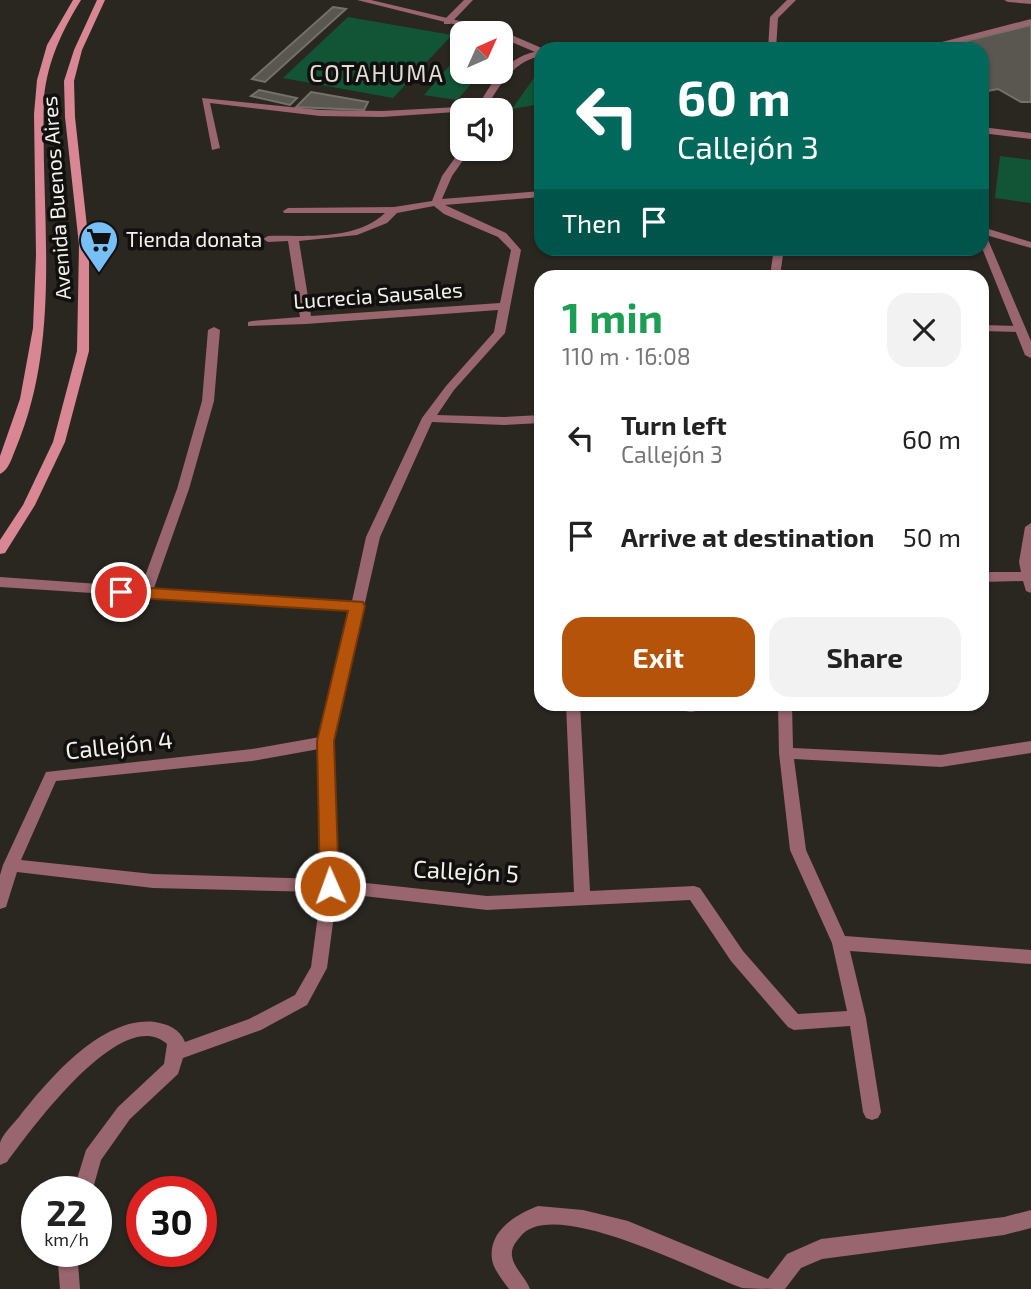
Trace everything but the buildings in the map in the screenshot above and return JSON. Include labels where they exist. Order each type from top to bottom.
[{"type":"main road","name":"Avenida Buenos Aires","points":[[0,470],[17,436],[38,355],[42,251],[39,121],[42,85],[48,53],[77,0]]},
{"type":"main road","name":"Avenida Buenos Aires","points":[[0,550],[29,505],[59,442],[83,351],[84,245],[70,117],[69,81],[78,50],[101,0]]},
{"type":"street","points":[[361,0],[450,23]]},
{"type":"street","points":[[447,22],[469,0]]},
{"type":"street","points":[[772,42],[774,17],[792,0]]},
{"type":"street","points":[[1008,0],[1031,2]]},
{"type":"street","points":[[948,42],[1031,22]]},
{"type":"street","points":[[513,40],[534,49]]},
{"type":"street","points":[[489,98],[510,68],[534,54]]},
{"type":"street","points":[[215,148],[205,100],[320,113],[450,111]]},
{"type":"street","points":[[989,131],[1031,136]]},
{"type":"street","points":[[436,203],[447,176],[458,161]]},
{"type":"street","points":[[288,211],[394,210],[436,203],[534,195]]},
{"type":"street","points":[[176,1053],[255,1025],[301,1000],[320,968],[330,886],[326,741],[373,537],[428,418],[450,388],[499,333],[516,250],[502,235],[448,212],[436,203]]},
{"type":"street","points":[[268,239],[336,236],[385,222],[394,210]]},
{"type":"street","points":[[989,232],[1031,245]]},
{"type":"street","points":[[293,238],[306,321]]},
{"type":"street","points":[[989,253],[1031,355]]},
{"type":"street","name":"Lucrecia Sausales","points":[[252,324],[506,306]]},
{"type":"street","points":[[989,328],[1020,329]]},
{"type":"street","points":[[145,593],[183,489],[208,401],[214,330]]},
{"type":"street","points":[[428,418],[534,419]]},
{"type":"street","points":[[989,578],[1030,582],[1026,562],[1031,527]]},
{"type":"street","points":[[0,582],[357,606]]},
{"type":"street","points":[[573,711],[582,897]]},
{"type":"street","points":[[785,711],[786,753],[798,850],[840,943],[857,1018],[872,1112]]},
{"type":"street","name":"Callejón 4","points":[[0,902],[11,865],[51,776],[252,754],[326,741]]},
{"type":"street","points":[[786,753],[941,761],[1031,747]]},
{"type":"street","name":"Callejón 5","points":[[11,865],[153,881],[330,886],[488,902],[694,893],[737,956],[794,1022],[857,1018]]},
{"type":"street","points":[[840,943],[1031,957]]},
{"type":"street","points":[[0,1156],[44,1098],[88,1056],[108,1042],[147,1028],[164,1031],[176,1041],[172,1068],[124,1113],[93,1156],[87,1176]]},
{"type":"street","points":[[520,1289],[502,1261],[503,1244],[517,1225],[538,1215],[583,1219],[628,1230],[771,1289],[794,1261],[821,1249],[1004,1226],[1031,1219]]},
{"type":"street","points":[[68,1267],[69,1289]]},
{"type":"green space","points":[[348,17],[450,35],[393,98],[283,78]]},
{"type":"green space","points":[[450,65],[450,84],[471,84],[459,98],[424,95]]},
{"type":"green space","points":[[534,78],[534,105],[513,109]]},
{"type":"green space","points":[[1000,156],[1031,160],[1031,203],[995,198]]},
{"type":"place","name":"Tienda donata","points":[[99,274]]},
{"type":"district","name":"COTAHUMA","points":[[377,74]]},
{"type":"route","points":[[121,592],[357,606],[326,741],[330,886]]}]
